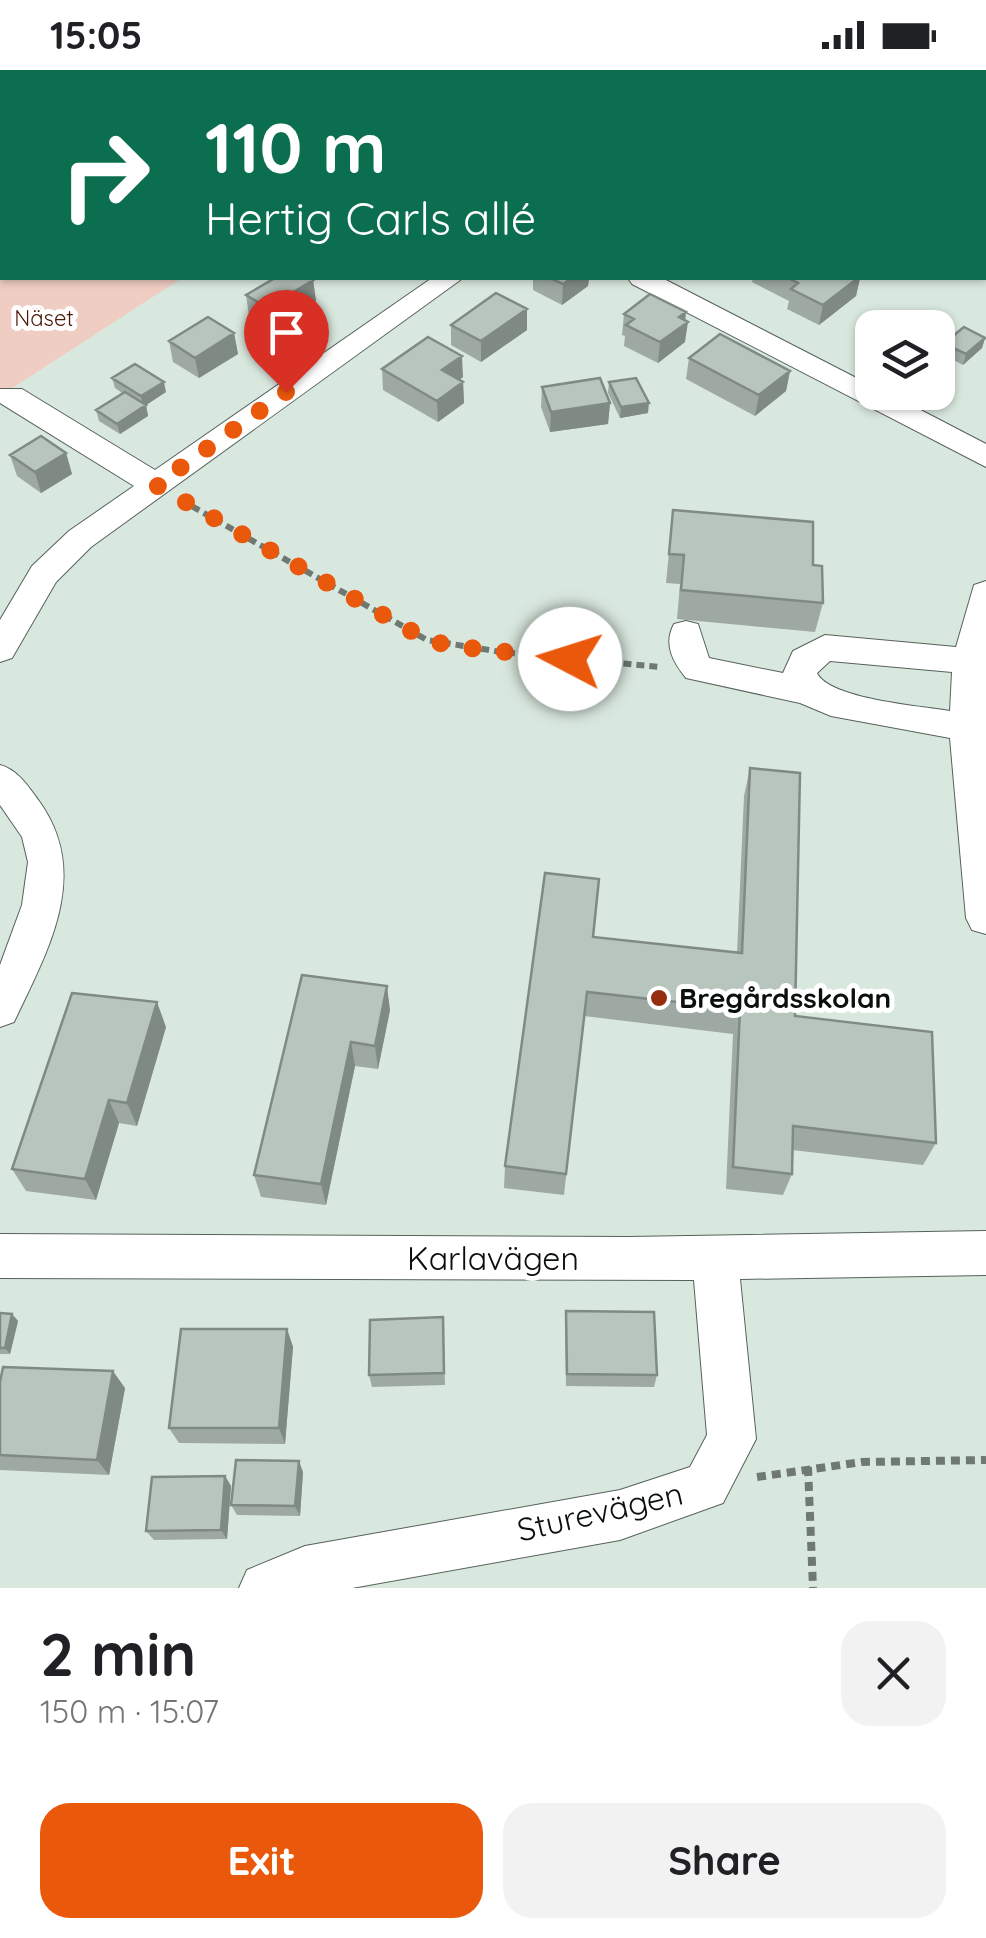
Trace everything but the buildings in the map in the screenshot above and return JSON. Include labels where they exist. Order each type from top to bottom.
[{"type":"street","points":[[0,649],[44,574],[80,539],[447,280]]},
{"type":"street","points":[[646,280],[986,457]]},
{"type":"street","points":[[11,396],[156,485]]},
{"type":"street","points":[[986,593],[974,625],[969,662],[978,730],[986,918]]},
{"type":"street","points":[[688,648],[709,674],[808,691],[830,703],[978,730]]},
{"type":"street","points":[[808,691],[801,680],[802,666],[811,654],[825,648],[969,662]]},
{"type":"street","points":[[0,780],[24,809],[45,847],[33,940],[0,1010]]},
{"type":"street","name":"Karlavägen","points":[[0,1256],[715,1258],[986,1253]]},
{"type":"street","name":"Sturevägen","points":[[264,1588],[306,1571],[620,1515],[706,1486],[732,1439],[715,1258]]},
{"type":"path","points":[[156,485],[427,640],[501,652],[672,668],[688,648]]},
{"type":"path","points":[[706,1486],[808,1467],[986,1460]]},
{"type":"path","points":[[808,1467],[813,1588]]},
{"type":"green space","name":"Näset","points":[[0,280],[179,280],[0,396]]},
{"type":"place","name":"Bregårdsskolan","points":[[659,998]]},
{"type":"route","points":[[286,392],[156,485],[427,640],[570,659]]}]
